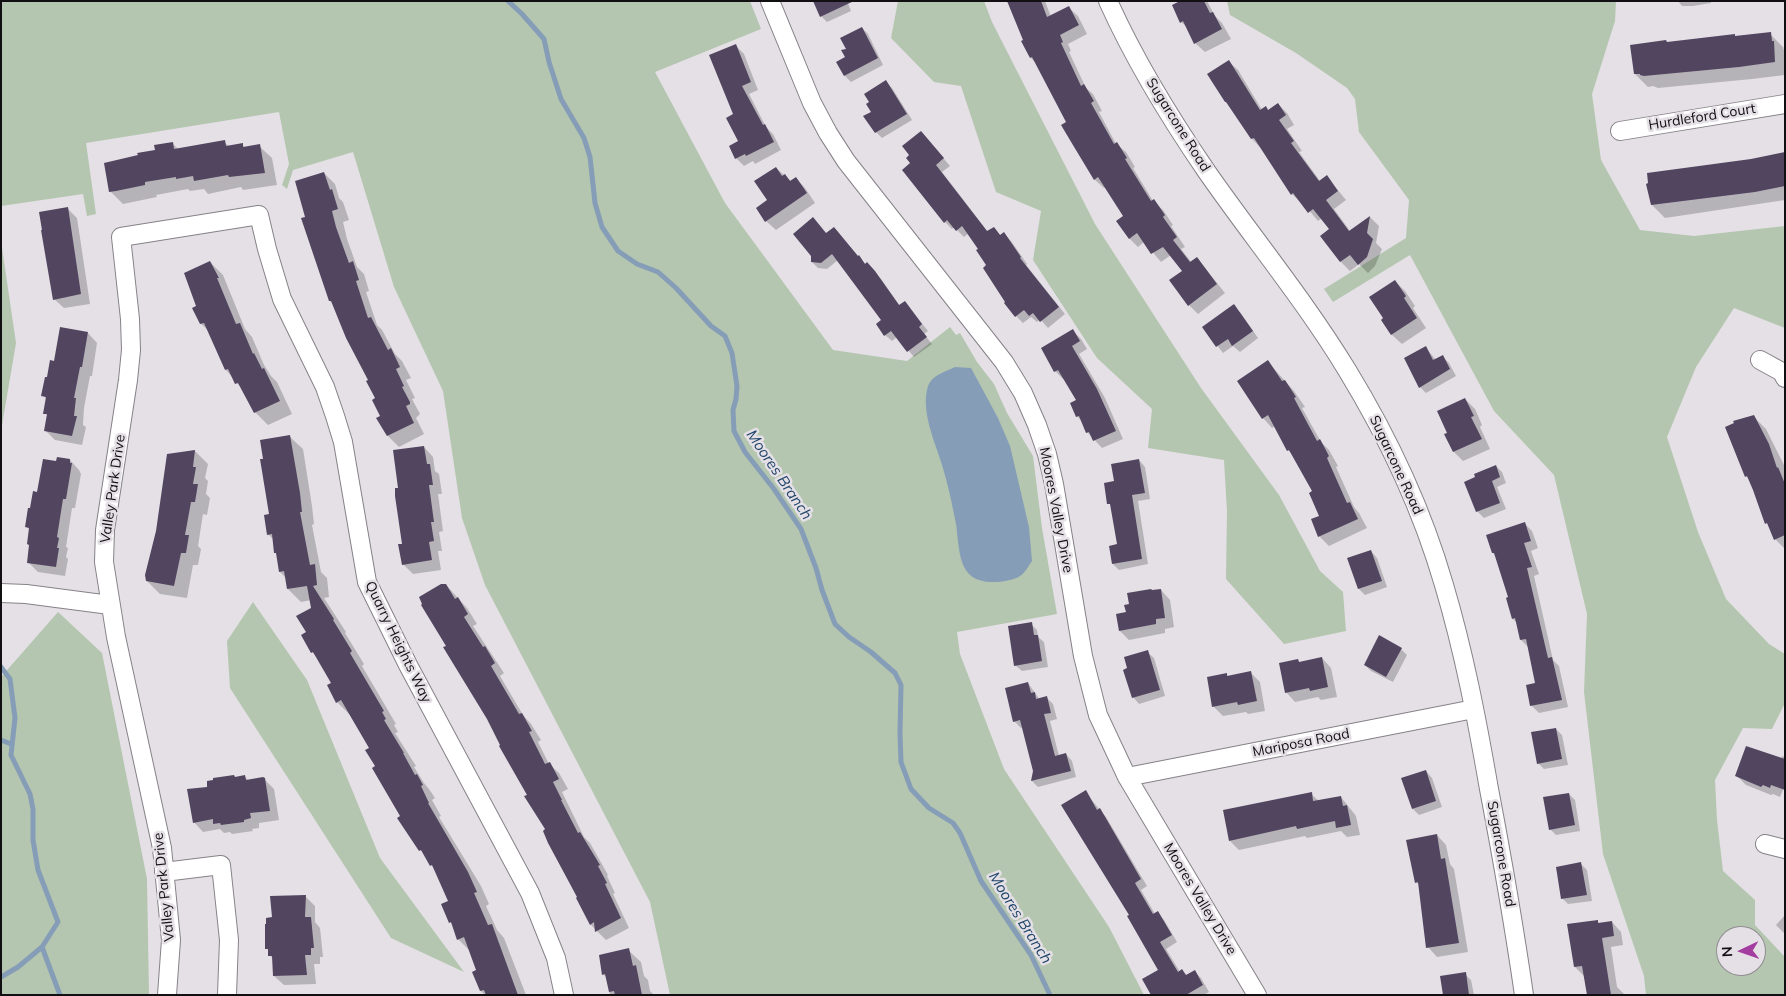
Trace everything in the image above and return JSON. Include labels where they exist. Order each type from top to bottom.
[{"type":"street","name":"Moores Valley Drive","points":[[770,1],[812,103],[846,161],[1004,362],[1023,393],[1048,454],[1083,656],[1098,714],[1127,777],[1257,995]]},
{"type":"street","name":"Sugarcone Road","points":[[1108,1],[1146,76],[1176,125],[1207,172],[1296,293],[1347,369],[1382,432],[1405,479],[1444,582],[1460,642],[1502,855],[1524,995]]},
{"type":"street","name":"Hurdleford Court","points":[[1620,131],[1785,104]]},
{"type":"street","name":"Valley Park Drive","points":[[167,995],[171,940],[162,848],[110,604],[104,562],[105,530],[128,380],[130,350],[130,319],[121,238],[259,216]]},
{"type":"street","name":"Quarry Heights Way","points":[[259,216],[282,299],[325,387],[336,416],[367,582],[408,665],[530,893],[556,958],[564,995]]},
{"type":"street","points":[[1760,360],[1782,372],[1785,378]]},
{"type":"street","points":[[1,593],[26,594],[110,604]]},
{"type":"street","name":"Mariposa Road","points":[[1127,777],[1474,709]]},
{"type":"street","points":[[1765,844],[1785,849]]},
{"type":"street","points":[[164,872],[221,865],[228,940],[227,995]]},
{"type":"green space","points":[[1,1],[750,1],[761,29],[655,72],[725,203],[833,350],[907,361],[950,327],[956,335],[960,333],[977,362],[994,384],[1007,413],[1033,456],[1042,528],[1057,614],[957,632],[960,654],[1004,769],[1109,927],[1144,995],[670,995],[650,902],[485,585],[462,518],[443,391],[394,287],[353,152],[293,170],[287,189],[282,185],[289,164],[279,112],[86,143],[96,214],[87,216],[83,194],[1,206]]},
{"type":"green space","points":[[898,1],[984,1],[992,22],[1095,224],[1201,388],[1279,495],[1320,571],[1343,592],[1346,631],[1284,644],[1226,579],[1227,511],[1224,460],[1148,448],[1152,409],[1097,358],[1033,260],[1041,211],[996,192],[961,86],[934,82],[891,38]]},
{"type":"green space","points":[[1227,1],[1616,1],[1615,21],[1592,94],[1601,160],[1640,230],[1694,236],[1785,226],[1785,328],[1734,308],[1696,367],[1667,437],[1698,532],[1726,599],[1769,644],[1785,654],[1785,703],[1772,729],[1743,728],[1715,780],[1717,820],[1723,871],[1755,900],[1756,926],[1716,926],[1716,976],[1766,976],[1766,937],[1785,957],[1785,995],[1646,995],[1644,976],[1603,854],[1584,692],[1587,614],[1554,475],[1494,411],[1410,255],[1333,302],[1324,289],[1406,238],[1409,200],[1359,132],[1355,99],[1347,88],[1296,53],[1230,15]]},
{"type":"green space","points":[[1,241],[16,343],[1,431]]},
{"type":"green space","points":[[253,602],[307,680],[380,858],[464,972],[391,938],[230,688],[227,641]]},
{"type":"green space","points":[[58,612],[102,653],[147,879],[149,995],[1,995],[1,677]]},
{"type":"water","points":[[955,367],[971,368],[998,418],[1010,446],[1029,527],[1032,561],[1022,575],[1011,580],[994,582],[982,581],[973,577],[963,564],[960,554],[949,490],[931,433],[926,409],[928,386],[932,379]]},
{"type":"building","points":[[813,1],[854,1],[820,17]]},
{"type":"building","points":[[1007,1],[1041,1],[1047,17],[1069,6],[1079,25],[1060,35],[1063,42],[1061,43],[1081,86],[1084,84],[1094,101],[1091,103],[1114,144],[1117,142],[1127,158],[1125,159],[1151,201],[1154,199],[1165,215],[1163,217],[1177,237],[1173,240],[1190,262],[1197,257],[1217,284],[1188,306],[1169,280],[1182,271],[1163,247],[1151,254],[1137,233],[1129,239],[1116,221],[1123,216],[1098,177],[1094,180],[1061,125],[1066,122],[1032,57],[1030,58],[1021,41],[1023,40]]},
{"type":"building","points":[[1180,1],[1204,1],[1210,13],[1213,12],[1222,29],[1194,44],[1183,21],[1180,23],[1172,5]]},
{"type":"building","points":[[862,27],[878,58],[844,76],[836,62],[845,57],[841,50],[846,49],[840,38]]},
{"type":"building","points":[[1771,32],[1772,41],[1774,41],[1775,62],[1644,76],[1634,74],[1630,45],[1666,40],[1667,42]]},
{"type":"building","points":[[736,44],[751,82],[742,86],[774,142],[746,156],[745,154],[735,159],[729,146],[738,141],[726,118],[733,114],[709,55]]},
{"type":"building","points":[[1229,60],[1260,110],[1266,106],[1268,110],[1278,103],[1286,115],[1279,120],[1294,141],[1291,143],[1319,181],[1327,175],[1338,191],[1326,200],[1349,231],[1370,216],[1367,233],[1373,239],[1367,257],[1358,265],[1350,255],[1340,262],[1320,236],[1329,229],[1313,209],[1308,213],[1293,193],[1291,195],[1254,138],[1251,139],[1207,74]]},
{"type":"building","points":[[886,80],[907,114],[875,133],[863,116],[871,112],[866,104],[869,102],[864,94]]},
{"type":"building","points":[[921,131],[944,158],[936,165],[987,231],[994,227],[1000,235],[1004,232],[1020,258],[1059,307],[1040,322],[1033,313],[1029,316],[1024,310],[1015,317],[1004,303],[983,268],[986,265],[976,250],[978,249],[962,226],[956,231],[947,220],[944,223],[902,170],[910,163],[906,158],[909,155],[902,146]]},
{"type":"building","points":[[225,140],[226,146],[243,143],[243,147],[260,144],[265,173],[229,177],[228,175],[194,181],[193,176],[176,179],[176,177],[145,182],[145,185],[109,192],[104,163],[138,155],[137,153],[155,150],[154,145],[173,142],[174,149]]},
{"type":"building","points":[[1785,152],[1785,186],[1755,192],[1651,205],[1646,184],[1648,183],[1647,173],[1751,159]]},
{"type":"building","points":[[776,167],[782,176],[785,174],[790,181],[796,177],[807,193],[765,222],[756,208],[767,200],[754,181]]},
{"type":"building","points":[[324,172],[338,209],[332,211],[336,227],[349,263],[353,261],[359,280],[356,281],[368,318],[371,317],[388,350],[391,348],[400,367],[396,369],[404,386],[402,387],[410,402],[406,406],[414,423],[387,436],[376,418],[380,416],[372,400],[375,398],[366,381],[368,380],[346,338],[331,301],[329,301],[301,218],[305,217],[295,181]]},
{"type":"building","points":[[68,207],[81,294],[53,300],[39,212]]},
{"type":"building","points":[[813,217],[826,233],[834,227],[865,264],[867,262],[875,271],[899,305],[905,301],[922,324],[919,327],[927,337],[907,352],[891,331],[884,336],[876,324],[881,320],[832,254],[821,263],[811,262],[811,256],[793,234]]},
{"type":"building","points":[[210,261],[219,278],[217,278],[236,324],[240,323],[253,354],[262,369],[264,368],[280,401],[254,413],[238,383],[235,384],[228,369],[225,370],[204,323],[200,324],[192,308],[196,306],[184,273]]},
{"type":"building","points":[[1395,280],[1406,296],[1404,298],[1417,318],[1391,335],[1381,320],[1383,318],[1369,297]]},
{"type":"building","points":[[1234,304],[1253,331],[1232,346],[1228,339],[1216,347],[1202,327]]},
{"type":"building","points":[[60,327],[88,332],[74,398],[76,398],[74,416],[77,416],[72,436],[44,431],[47,414],[43,414],[46,397],[41,396],[50,360],[54,361]]},
{"type":"building","points":[[1073,329],[1080,341],[1072,346],[1097,389],[1116,431],[1093,441],[1089,432],[1086,433],[1079,416],[1076,417],[1070,403],[1076,400],[1058,370],[1054,372],[1041,348]]},
{"type":"building","points":[[1426,346],[1433,360],[1443,355],[1450,369],[1419,388],[1404,358]]},
{"type":"building","points":[[1268,360],[1282,381],[1285,380],[1296,397],[1294,398],[1317,441],[1320,439],[1329,456],[1327,458],[1347,503],[1350,502],[1358,519],[1318,537],[1311,519],[1319,516],[1309,493],[1312,491],[1289,450],[1287,451],[1268,415],[1262,419],[1237,381]]},
{"type":"building","points":[[1465,398],[1474,416],[1471,417],[1482,439],[1453,452],[1444,434],[1447,433],[1437,411]]},
{"type":"building","points":[[1754,415],[1769,444],[1785,484],[1785,535],[1774,540],[1767,523],[1765,524],[1753,490],[1747,476],[1745,477],[1725,427],[1734,423],[1733,421]]},
{"type":"building","points":[[290,435],[300,493],[302,512],[300,512],[310,565],[315,564],[317,585],[313,586],[352,651],[350,653],[384,711],[382,712],[386,719],[384,720],[415,775],[417,774],[423,785],[421,786],[428,803],[468,872],[477,892],[474,893],[488,925],[492,924],[518,995],[486,995],[484,990],[480,991],[472,972],[476,970],[464,937],[457,940],[451,922],[449,923],[441,904],[448,901],[432,865],[430,866],[421,850],[419,851],[397,818],[400,816],[372,768],[375,766],[365,750],[369,748],[341,700],[336,703],[327,685],[331,683],[301,635],[306,632],[296,616],[311,608],[307,586],[287,589],[284,571],[279,572],[272,534],[267,535],[264,515],[269,514],[260,459],[263,459],[260,440]]},
{"type":"building","points":[[424,446],[427,464],[430,464],[433,485],[429,485],[434,522],[431,522],[434,541],[429,542],[432,560],[402,565],[398,544],[402,544],[395,496],[395,488],[398,488],[393,450]]},
{"type":"building","points":[[195,450],[193,467],[196,467],[193,484],[198,484],[195,502],[191,502],[185,535],[189,535],[186,553],[181,553],[174,586],[146,581],[145,575],[156,531],[167,454]]},
{"type":"building","points":[[57,457],[70,459],[70,463],[72,463],[66,499],[63,499],[57,537],[59,538],[57,548],[59,548],[56,567],[27,563],[29,528],[25,527],[28,508],[30,508],[33,491],[37,492],[43,459],[56,461]]},
{"type":"building","points":[[1139,459],[1145,493],[1132,495],[1142,559],[1112,564],[1109,546],[1117,544],[1104,483],[1114,481],[1111,464]]},
{"type":"building","points":[[1496,465],[1500,477],[1492,481],[1500,503],[1476,512],[1464,482],[1475,477],[1474,474]]},
{"type":"building","points":[[1525,522],[1531,541],[1524,543],[1532,567],[1527,568],[1548,658],[1552,657],[1562,700],[1530,706],[1526,685],[1535,683],[1526,639],[1520,640],[1515,618],[1512,619],[1506,598],[1508,597],[1494,553],[1492,553],[1486,535]]},
{"type":"building","points":[[1371,550],[1382,581],[1358,589],[1347,558]]},
{"type":"building","points":[[441,584],[446,584],[455,599],[458,597],[468,614],[464,617],[495,663],[491,666],[519,714],[522,713],[532,731],[529,732],[545,764],[550,762],[559,779],[553,782],[561,800],[578,833],[580,832],[600,865],[598,866],[607,883],[605,884],[621,918],[595,932],[594,922],[590,925],[548,843],[543,831],[545,829],[524,796],[527,795],[499,746],[487,719],[443,647],[446,646],[421,605],[419,597]]},
{"type":"building","points":[[1161,589],[1165,618],[1156,619],[1156,624],[1119,631],[1116,614],[1126,612],[1124,605],[1129,604],[1127,593]]},
{"type":"building","points":[[1032,622],[1034,635],[1038,635],[1042,661],[1014,666],[1008,626]]},
{"type":"building","points":[[1379,635],[1402,648],[1386,677],[1364,665]]},
{"type":"building","points":[[1148,650],[1160,690],[1132,698],[1123,670],[1127,668],[1124,657]]},
{"type":"building","points":[[1322,657],[1328,687],[1310,691],[1309,688],[1285,693],[1279,663],[1298,659],[1299,662]]},
{"type":"building","points":[[1251,671],[1257,701],[1238,705],[1237,702],[1212,707],[1207,677],[1227,673],[1227,676]]},
{"type":"building","points":[[1028,682],[1031,693],[1035,692],[1036,699],[1047,696],[1051,713],[1044,714],[1055,756],[1066,753],[1071,771],[1031,781],[1033,771],[1020,720],[1013,722],[1005,688]]},
{"type":"building","points":[[1556,728],[1562,759],[1537,764],[1531,732]]},
{"type":"building","points":[[1746,746],[1785,759],[1785,790],[1771,785],[1770,788],[1763,785],[1761,787],[1735,776]]},
{"type":"building","points":[[1426,770],[1436,801],[1412,809],[1401,778]]},
{"type":"building","points":[[234,775],[235,777],[245,775],[246,780],[265,778],[270,811],[250,813],[251,818],[244,820],[244,822],[221,825],[220,823],[213,824],[213,819],[193,823],[187,789],[207,787],[207,781],[213,780],[213,778]]},
{"type":"building","points":[[1086,790],[1097,810],[1100,808],[1141,879],[1135,883],[1153,914],[1158,911],[1172,935],[1160,942],[1178,972],[1182,969],[1186,975],[1195,970],[1203,985],[1186,995],[1151,995],[1142,979],[1158,970],[1127,916],[1129,915],[1061,805]]},
{"type":"building","points":[[1312,792],[1313,801],[1341,796],[1343,806],[1347,805],[1351,825],[1336,828],[1335,821],[1297,829],[1296,826],[1229,841],[1223,810]]},
{"type":"building","points":[[1569,793],[1575,825],[1549,830],[1543,797]]},
{"type":"building","points":[[1437,834],[1441,859],[1445,858],[1459,943],[1426,948],[1418,882],[1415,883],[1406,840]]},
{"type":"building","points":[[1581,862],[1587,895],[1561,899],[1556,867]]},
{"type":"building","points":[[306,895],[305,917],[311,917],[314,948],[311,948],[311,955],[305,955],[307,975],[273,976],[272,956],[268,956],[268,949],[265,949],[266,918],[272,917],[270,896]]},
{"type":"building","points":[[1598,920],[1598,923],[1612,921],[1614,936],[1602,938],[1611,995],[1587,995],[1582,966],[1574,967],[1567,924]]},
{"type":"building","points":[[629,948],[633,966],[636,965],[642,995],[615,995],[614,991],[609,992],[605,974],[602,975],[599,955]]},
{"type":"building","points":[[1466,972],[1469,995],[1443,995],[1440,976]]},
{"type":"waterway","name":"Moores Branch","points":[[508,1],[544,39],[561,99],[584,138],[590,157],[595,203],[602,227],[618,251],[637,264],[658,272],[676,288],[711,326],[725,336],[732,353],[737,386],[733,410],[734,431],[745,452],[774,489],[801,529],[835,624],[895,673],[901,685],[901,762],[911,789],[929,808],[953,823],[960,833],[981,881],[1031,955],[1050,995]]},
{"type":"waterway","points":[[1,667],[10,679],[15,718],[11,755],[30,794],[33,809],[33,840],[38,870],[58,922],[42,947],[60,995]]},
{"type":"waterway","points":[[1,740],[11,744]]},
{"type":"waterway","points":[[1,977],[18,967],[42,947]]}]
